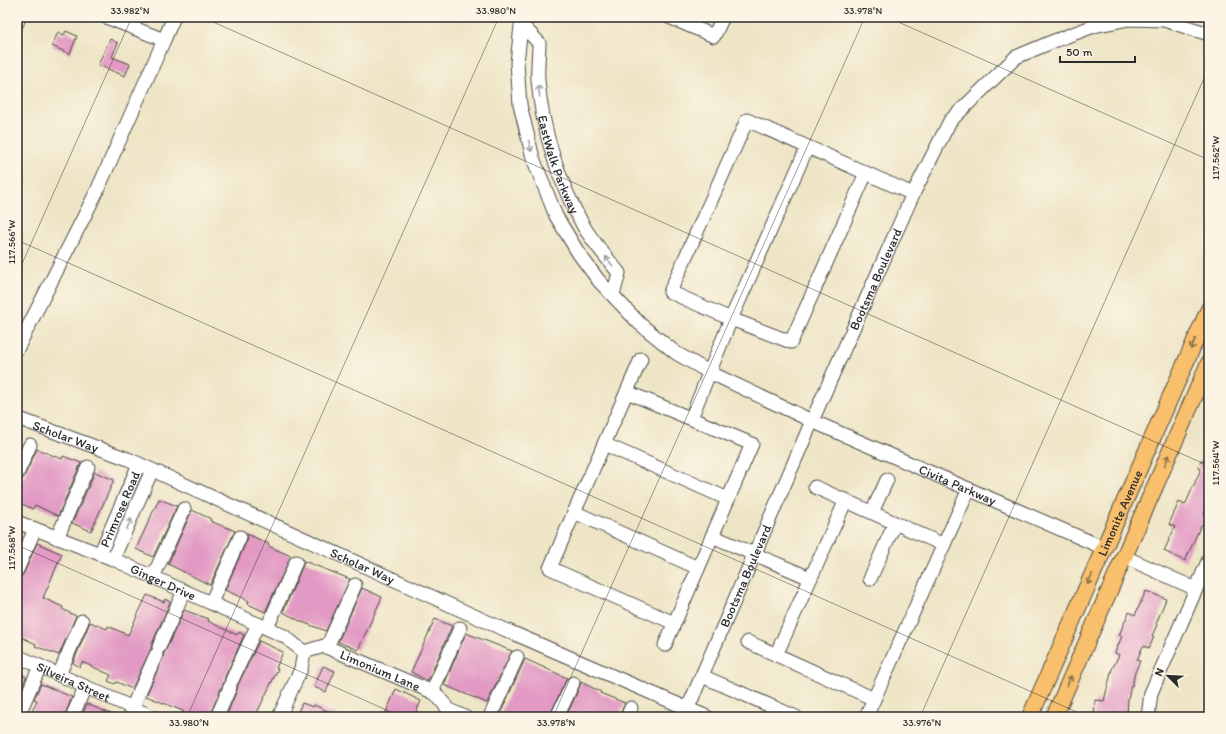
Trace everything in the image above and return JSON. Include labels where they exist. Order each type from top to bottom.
[{"type":"main road","name":"Limonite Avenue","points":[[1030,717],[1209,309]]},
{"type":"main road","name":"Limonite Avenue","points":[[1054,717],[1125,558],[1209,363]]},
{"type":"main road","points":[[1125,558],[1120,548],[1150,479],[1148,448]]},
{"type":"street","points":[[17,23],[20,17]]},
{"type":"street","points":[[106,17],[164,40]]},
{"type":"street","points":[[17,349],[97,190],[174,17]]},
{"type":"street","points":[[669,17],[714,36],[723,17]]},
{"type":"street","name":"Bootsma Boulevard","points":[[686,713],[812,421],[913,194],[950,121],[1016,58],[1054,40],[1094,26],[1129,19],[1164,20],[1209,34]]},
{"type":"street","name":"EastWalk Parkway","points":[[522,21],[517,63],[520,98],[533,158],[556,216],[579,254],[599,281],[640,324],[676,353],[709,372],[812,421]]},
{"type":"street","name":"EastWalk Parkway","points":[[522,21],[539,43],[538,78],[541,106],[553,157],[584,227],[619,273],[613,295]]},
{"type":"street","points":[[866,174],[791,342],[730,319],[670,292],[747,120],[913,194]]},
{"type":"street","points":[[691,418],[730,319],[807,148]]},
{"type":"street","points":[[641,360],[550,568],[674,623]]},
{"type":"street","points":[[627,392],[752,444],[665,645]]},
{"type":"street","name":"Scholar Way","points":[[17,418],[128,459],[686,713],[708,717]]},
{"type":"street","name":"Civita Parkway","points":[[812,421],[1104,548]]},
{"type":"street","points":[[604,444],[728,499]]},
{"type":"street","points":[[17,474],[30,445]]},
{"type":"street","name":"Primrose Road","points":[[100,554],[139,464]]},
{"type":"street","points":[[57,538],[88,466]]},
{"type":"street","name":"Primrose Road","points":[[113,559],[152,470]]},
{"type":"street","points":[[872,512],[887,480]]},
{"type":"street","points":[[815,487],[944,545]]},
{"type":"street","points":[[866,717],[969,489]]},
{"type":"street","points":[[776,654],[846,500]]},
{"type":"street","points":[[153,577],[184,509]]},
{"type":"street","points":[[574,512],[698,568]]},
{"type":"street","name":"Ginger Drive","points":[[17,522],[113,559],[263,626],[284,636],[304,652]]},
{"type":"street","points":[[870,579],[895,523]]},
{"type":"street","points":[[17,570],[35,529]]},
{"type":"street","points":[[712,536],[810,578]]},
{"type":"street","points":[[210,603],[240,537]]},
{"type":"street","points":[[1125,558],[1196,590]]},
{"type":"street","points":[[1148,717],[1151,693],[1209,559]]},
{"type":"street","points":[[217,717],[231,684],[296,562]]},
{"type":"street","points":[[327,647],[355,585]]},
{"type":"street","points":[[129,711],[184,591]]},
{"type":"street","points":[[59,675],[82,621]]},
{"type":"street","points":[[432,692],[460,628]]},
{"type":"street","points":[[748,642],[874,699]]},
{"type":"street","name":"Limonium Lane","points":[[304,652],[324,646],[435,693],[446,714]]},
{"type":"street","points":[[279,717],[301,669],[304,652]]},
{"type":"street","name":"Silveira Street","points":[[17,656],[85,687],[129,711],[153,717]]},
{"type":"street","points":[[490,717],[517,656]]},
{"type":"street","points":[[18,716],[40,666]]},
{"type":"street","points":[[702,676],[796,717]]},
{"type":"street","points":[[557,717],[573,683]]},
{"type":"street","points":[[72,717],[85,687]]},
{"type":"street","points":[[446,714],[465,717]]},
{"type":"building","points":[[66,31],[77,36],[70,54],[52,46],[58,32],[64,35]]},
{"type":"building","points":[[110,39],[118,43],[112,57],[130,64],[125,76],[98,65]]},
{"type":"building","points":[[37,449],[62,459],[63,456],[81,463],[58,516],[35,505],[33,509],[17,502],[17,482],[21,481],[24,477]]},
{"type":"building","points":[[1209,450],[1209,503],[1204,514],[1208,515],[1203,525],[1201,525],[1185,561],[1164,551],[1175,527],[1169,524],[1179,502],[1185,505],[1201,469],[1198,467],[1201,460],[1204,461]]},
{"type":"building","points":[[95,472],[114,480],[91,531],[72,523]]},
{"type":"building","points":[[159,499],[177,506],[153,557],[136,549]]},
{"type":"building","points":[[192,510],[211,519],[210,521],[235,531],[210,585],[168,564]]},
{"type":"building","points":[[247,534],[269,544],[268,546],[291,556],[265,612],[248,604],[249,601],[225,590],[247,540]]},
{"type":"building","points":[[37,543],[62,554],[43,598],[63,607],[62,609],[76,616],[59,655],[35,646],[36,644],[17,635],[17,578],[21,577],[24,573]]},
{"type":"building","points":[[304,561],[350,579],[326,631],[302,622],[283,612]]},
{"type":"building","points":[[362,588],[382,597],[358,650],[338,642]]},
{"type":"building","points":[[1146,591],[1166,599],[1156,624],[1157,625],[1152,636],[1154,637],[1149,648],[1143,646],[1137,660],[1140,661],[1135,672],[1132,686],[1131,685],[1127,714],[1124,714],[1124,717],[1094,717],[1095,700],[1104,701],[1112,669],[1119,655],[1115,653],[1122,636],[1119,635],[1129,612],[1135,615]]},
{"type":"building","points":[[147,595],[164,602],[165,599],[170,602],[151,649],[132,689],[117,682],[115,684],[108,681],[111,675],[82,662],[80,667],[73,663],[90,622],[107,629],[108,626],[128,635]]},
{"type":"building","points":[[184,610],[209,619],[208,621],[237,635],[239,632],[244,635],[209,717],[191,717],[183,713],[183,711],[146,696]]},
{"type":"building","points":[[435,619],[452,626],[428,681],[411,672]]},
{"type":"building","points":[[466,633],[512,651],[487,703],[444,685]]},
{"type":"building","points":[[259,641],[283,652],[276,668],[278,669],[255,717],[226,717],[238,685]]},
{"type":"building","points":[[525,659],[567,678],[549,717],[513,717],[501,712]]},
{"type":"building","points":[[323,666],[335,671],[326,692],[314,687]]},
{"type":"building","points":[[17,672],[26,677],[20,692],[17,691]]},
{"type":"building","points":[[581,682],[601,692],[600,693],[625,703],[619,717],[566,717]]},
{"type":"building","points":[[41,684],[72,697],[64,717],[30,717],[37,700],[34,699]]},
{"type":"building","points":[[396,689],[421,701],[414,717],[384,717]]},
{"type":"building","points":[[302,703],[313,707],[314,705],[341,717],[296,717]]},
{"type":"building","points":[[87,704],[118,717],[81,717]]}]
